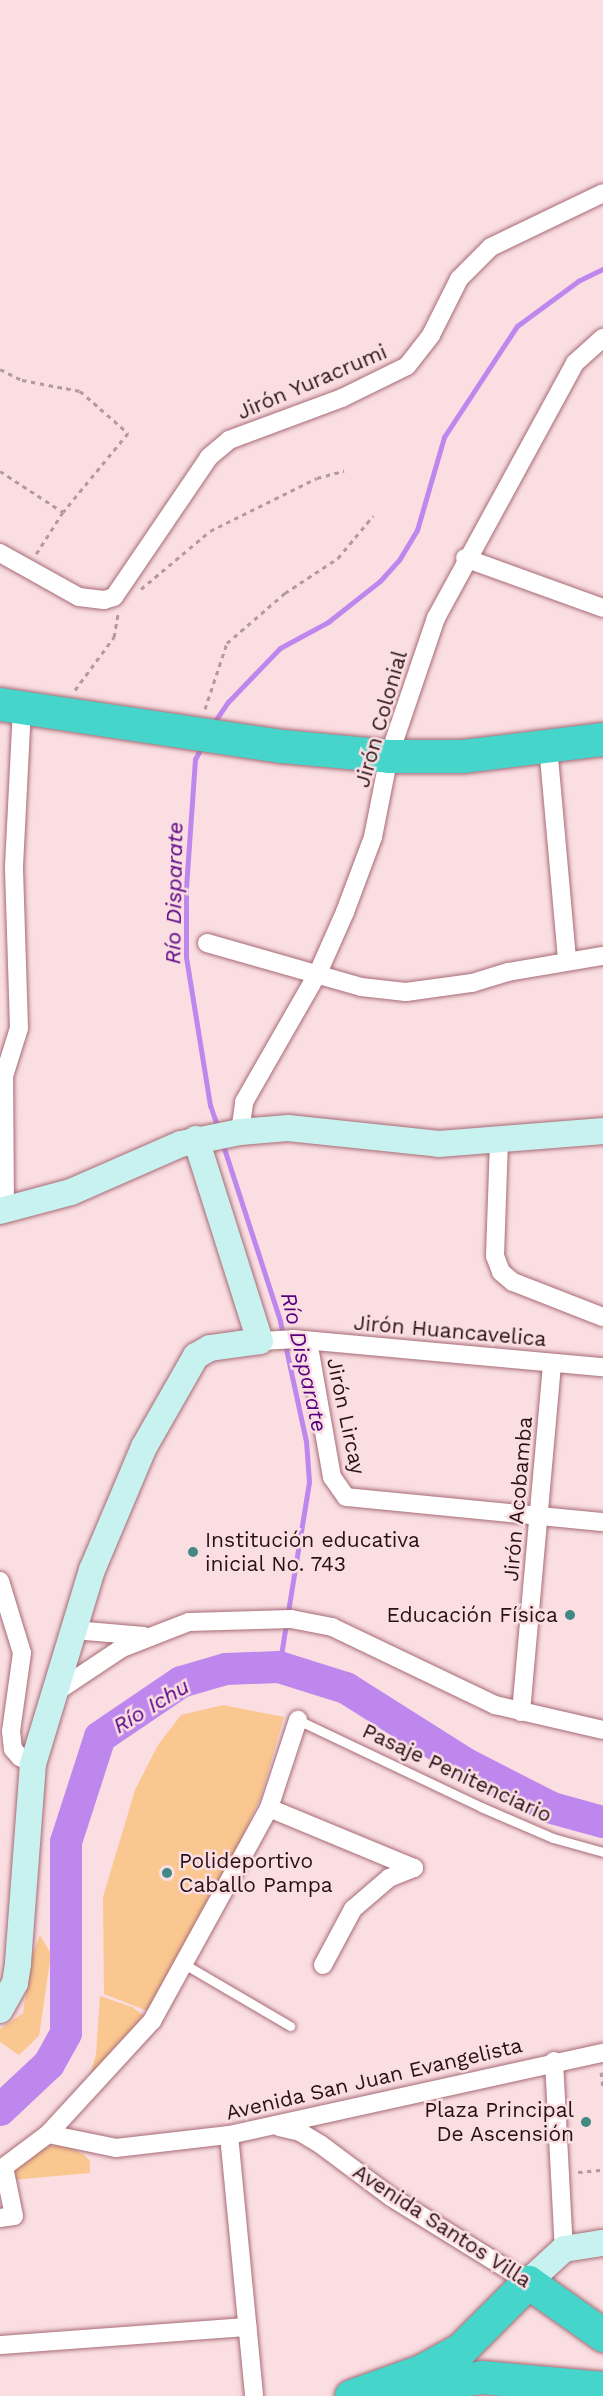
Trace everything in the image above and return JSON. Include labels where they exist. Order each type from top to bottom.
[{"type":"highway","points":[[11,705],[64,713],[191,721],[248,740],[428,759],[603,739]]},
{"type":"highway","points":[[351,2396],[421,2371],[461,2349],[528,2282]]},
{"type":"highway","name":"Avenida Santos Villa","points":[[528,2282],[603,2335]]},
{"type":"highway","points":[[355,2396],[482,2377],[537,2388],[603,2388]]},
{"type":"main road","points":[[2,1211],[71,1192],[202,1138],[236,1132],[288,1128],[404,1142],[499,1141],[603,1131]]},
{"type":"main road","points":[[0,2010],[15,1983],[9,1966],[33,1764],[109,1525],[144,1448],[196,1356],[210,1348],[285,1340],[202,1138]]},
{"type":"main road","points":[[528,2282],[564,2249],[603,2243]]},
{"type":"street","name":"Jirón Yuracrumi","points":[[114,597],[209,457],[229,441],[342,398],[407,366],[431,335],[459,279],[491,247],[603,193]]},
{"type":"street","name":"Jirón Colonial","points":[[236,1132],[244,1102],[318,974],[373,837],[389,756],[436,618],[465,558],[575,363],[603,338]]},
{"type":"street","points":[[0,553],[80,597],[104,600],[114,597]]},
{"type":"street","points":[[465,558],[603,608]]},
{"type":"street","points":[[2,1211],[4,1076],[19,1028],[11,705]]},
{"type":"street","points":[[548,746],[567,961]]},
{"type":"street","points":[[207,943],[361,987],[406,992],[472,983],[567,961],[603,956]]},
{"type":"street","points":[[499,1141],[495,1256],[501,1272],[513,1282],[603,1317]]},
{"type":"street","name":"Jirón Huancavelica","points":[[285,1340],[603,1367]]},
{"type":"street","name":"Jirón Lircay","points":[[285,1340],[332,1477],[346,1497],[539,1517]]},
{"type":"street","name":"Jirón Acobamba","points":[[521,1712],[552,1363]]},
{"type":"street","points":[[539,1517],[603,1522]]},
{"type":"street","points":[[0,1581],[22,1653],[11,1731],[13,1749],[20,1757],[33,1764]]},
{"type":"street","points":[[56,1692],[144,1636],[189,1622],[268,1617],[332,1627],[495,1705],[603,1730]]},
{"type":"street","points":[[74,1630],[144,1636]]},
{"type":"street","points":[[0,2218],[14,2216],[2,2169],[48,2134],[152,2021],[269,1808],[298,1720]]},
{"type":"street","points":[[269,1808],[414,1868],[389,1878],[353,1909],[323,1965]]},
{"type":"street","name":"Avenida San Juan Evangelista","points":[[48,2134],[116,2148],[229,2135],[278,2127],[554,2061],[601,2057]]},
{"type":"street","points":[[554,2061],[564,2249]]},
{"type":"street","name":"Avenida Santos Villa","points":[[278,2127],[310,2138],[391,2197],[528,2282]]},
{"type":"street","points":[[229,2135],[254,2396]]},
{"type":"street","points":[[0,2345],[247,2327]]},
{"type":"lane","name":"Pasaje Penitenciario","points":[[298,1720],[481,1808],[553,1838],[603,1852]]},
{"type":"lane","points":[[184,1964],[291,2026]]},
{"type":"path","points":[[0,369],[22,380],[80,391],[128,433],[63,512],[28,568]]},
{"type":"path","points":[[0,471],[63,512]]},
{"type":"path","points":[[64,713],[91,663],[114,637],[119,622],[114,597],[146,588],[179,554],[210,531],[317,478],[344,471]]},
{"type":"path","points":[[191,721],[227,643],[285,593],[338,558],[374,516]]},
{"type":"path","points":[[601,2057],[603,2088]]},
{"type":"path","points":[[571,2173],[603,2170]]},
{"type":"shaded area","name":"Polideportivo Caballo Pampa","points":[[223,1705],[284,1717],[261,1796],[236,1851],[150,2012],[104,1994],[103,1897],[135,1790],[158,1745],[181,1715]]},
{"type":"shaded area","points":[[40,1935],[51,1954],[39,2036],[19,2055],[0,2042],[0,2029],[23,2013],[31,1958]]},
{"type":"shaded area","points":[[100,1996],[132,2007],[146,2017],[88,2083],[96,2054]]},
{"type":"shaded area","points":[[61,2144],[83,2154],[90,2161],[90,2173],[11,2180],[12,2169],[40,2148]]},
{"type":"waterway","name":"Río Disparate","points":[[213,724],[228,702],[280,648],[328,622],[380,581],[399,560],[417,530],[444,437],[517,326],[578,281],[603,269]]},
{"type":"waterway","name":"Río Disparate","points":[[202,746],[195,759],[186,889],[186,957],[210,1105],[219,1131]]},
{"type":"waterway","name":"Río Disparate","points":[[222,1142],[280,1321],[306,1441],[309,1482],[279,1667]]},
{"type":"waterway","name":"Río Ichu","points":[[0,2110],[49,2064],[66,2033],[66,1842],[100,1737],[181,1682],[226,1669],[279,1667],[346,1688],[468,1765],[552,1808],[603,1822]]},
{"type":"place","name":"Institución educativa inicial No. 743","points":[[193,1552]]},
{"type":"place","name":"Educación Física","points":[[570,1615]]},
{"type":"place","name":"Polideportivo Caballo Pampa","points":[[167,1873]]},
{"type":"place","name":"Plaza Principal De Ascensión","points":[[586,2122]]}]
